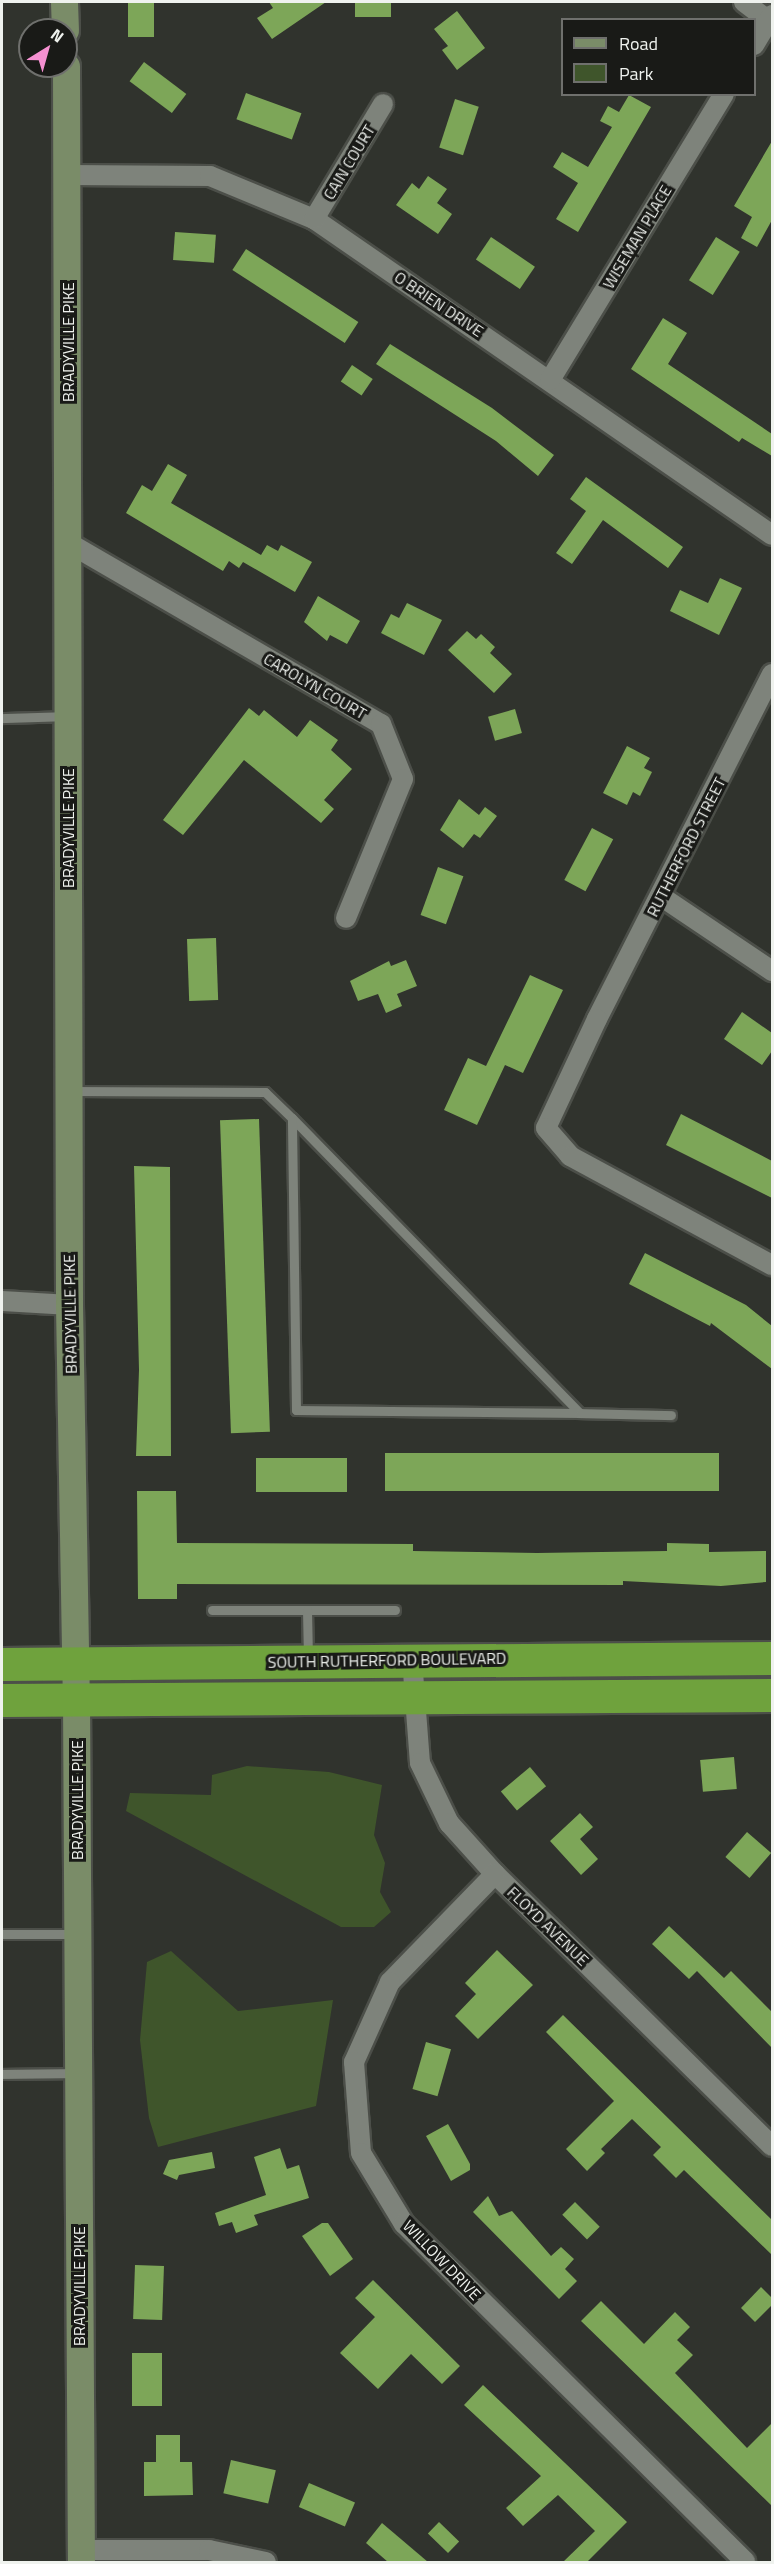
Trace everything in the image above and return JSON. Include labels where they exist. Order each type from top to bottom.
[{"type":"highway","name":"SOUTH RUTHERFORD BOULEVARD","points":[[2,1664],[412,1659],[772,1658]]},
{"type":"highway","points":[[2,1700],[772,1695]]},
{"type":"main road","points":[[64,2],[65,18]]},
{"type":"main road","name":"BRADYVILLE PIKE","points":[[66,78],[69,1305],[76,1700],[81,2556]]},
{"type":"street","points":[[744,2],[771,18],[756,42]]},
{"type":"street","name":"WISEMAN PLACE","points":[[550,380],[723,96]]},
{"type":"street","name":"CAIN COURT","points":[[314,219],[383,104]]},
{"type":"street","name":"O BRIEN DRIVE","points":[[68,175],[210,176],[314,219],[772,535]]},
{"type":"street","name":"CAROLYN COURT","points":[[67,542],[381,724],[403,779],[346,918]]},
{"type":"street","name":"RUTHERFORD STREET","points":[[772,674],[662,897],[597,1018],[546,1128],[570,1156],[772,1264]]},
{"type":"street","points":[[662,897],[772,972]]},
{"type":"street","points":[[2,1301],[69,1305]]},
{"type":"street","name":"FLOYD AVENUE","points":[[412,1659],[420,1763],[449,1823],[495,1874],[772,2146]]},
{"type":"street","name":"WILLOW DRIVE","points":[[495,1874],[390,1982],[354,2062],[361,2153],[404,2224],[745,2562]]},
{"type":"street","points":[[81,2556],[209,2550],[266,2562]]},
{"type":"lane","points":[[2,718],[68,716]]},
{"type":"lane","points":[[69,1091],[265,1092],[580,1413]]},
{"type":"lane","points":[[292,1118],[296,1410],[671,1415]]},
{"type":"lane","points":[[212,1610],[395,1610]]},
{"type":"lane","points":[[307,1610],[308,1661]]},
{"type":"lane","points":[[2,1934],[77,1934]]},
{"type":"lane","points":[[2,2073],[78,2073]]},
{"type":"green space","points":[[247,1766],[329,1772],[382,1785],[374,1835],[385,1863],[380,1892],[391,1912],[374,1927],[341,1927],[126,1811],[130,1793],[211,1795],[212,1775]]},
{"type":"green space","points":[[171,1951],[238,2011],[333,2000],[316,2106],[158,2147],[149,2118],[140,2040],[147,1962]]},
{"type":"building","points":[[128,2],[154,2],[154,37],[128,37]]},
{"type":"building","points":[[269,2],[326,2],[272,39],[257,18],[273,8]]},
{"type":"building","points":[[355,2],[391,2],[391,17],[355,17]]},
{"type":"building","points":[[457,11],[485,48],[457,70],[442,50],[448,46],[434,29]]},
{"type":"building","points":[[144,62],[186,94],[172,113],[130,81]]},
{"type":"building","points":[[246,93],[301,113],[292,139],[236,119]]},
{"type":"building","points":[[628,96],[651,107],[578,232],[556,219],[578,183],[553,167],[562,152],[588,167],[612,127],[600,121],[608,106],[619,112]]},
{"type":"building","points":[[455,99],[479,107],[463,155],[439,148]]},
{"type":"building","points":[[772,141],[772,220],[757,247],[741,238],[752,217],[734,206]]},
{"type":"building","points":[[428,176],[447,189],[437,203],[452,214],[438,234],[396,205],[412,183],[419,189]]},
{"type":"building","points":[[175,232],[216,235],[214,263],[173,260]]},
{"type":"building","points":[[491,237],[535,267],[520,289],[476,259]]},
{"type":"building","points":[[716,237],[740,252],[713,295],[689,280]]},
{"type":"building","points":[[246,249],[358,322],[345,343],[232,270]]},
{"type":"building","points":[[663,318],[687,333],[668,364],[772,434],[772,456],[742,438],[739,442],[631,369]]},
{"type":"building","points":[[390,344],[492,408],[554,455],[538,476],[496,441],[376,364]]},
{"type":"building","points":[[352,365],[373,379],[362,396],[341,382]]},
{"type":"building","points":[[168,464],[187,475],[171,503],[261,555],[267,545],[278,551],[281,545],[312,562],[295,592],[243,562],[239,568],[229,561],[223,571],[126,513],[142,485],[152,491]]},
{"type":"building","points":[[586,477],[683,547],[668,568],[603,520],[572,564],[556,553],[586,511],[570,499]]},
{"type":"building","points":[[720,578],[742,588],[719,635],[670,611],[680,590],[708,603]]},
{"type":"building","points":[[318,596],[360,621],[347,644],[330,635],[327,641],[304,622]]},
{"type":"building","points":[[407,603],[442,620],[424,655],[381,633],[391,614],[399,618]]},
{"type":"building","points":[[467,631],[476,639],[481,634],[495,647],[490,653],[512,674],[494,693],[448,650]]},
{"type":"building","points":[[249,708],[259,716],[264,710],[297,737],[310,720],[338,740],[331,750],[352,769],[324,800],[334,809],[321,823],[244,760],[183,835],[163,820]]},
{"type":"building","points":[[515,709],[522,733],[495,741],[488,717]]},
{"type":"building","points":[[627,746],[650,758],[644,768],[652,772],[640,796],[633,792],[627,805],[603,793]]},
{"type":"building","points":[[459,799],[479,815],[485,807],[497,816],[480,838],[474,834],[463,848],[440,830]]},
{"type":"building","points":[[592,828],[613,839],[585,891],[564,880]]},
{"type":"building","points":[[438,867],[463,876],[446,924],[421,915]]},
{"type":"building","points":[[216,938],[218,1000],[189,1001],[187,939]]},
{"type":"building","points":[[406,960],[417,986],[397,994],[402,1006],[386,1013],[378,994],[358,1001],[350,981],[389,961],[391,966]]},
{"type":"building","points":[[530,975],[563,990],[523,1073],[505,1065],[477,1125],[444,1110],[468,1058],[486,1066]]},
{"type":"building","points":[[742,1012],[772,1033],[772,1051],[762,1065],[724,1039]]},
{"type":"building","points":[[681,1114],[772,1161],[772,1198],[666,1145]]},
{"type":"building","points":[[259,1119],[270,1432],[231,1433],[220,1120]]},
{"type":"building","points":[[134,1166],[170,1167],[171,1456],[136,1456],[139,1370]]},
{"type":"building","points":[[645,1253],[746,1305],[772,1326],[772,1369],[711,1323],[710,1326],[629,1284]]},
{"type":"building","points":[[385,1453],[719,1453],[719,1491],[385,1491]]},
{"type":"building","points":[[256,1458],[347,1458],[347,1492],[256,1492]]},
{"type":"building","points":[[137,1491],[176,1491],[177,1543],[413,1544],[413,1551],[537,1553],[667,1551],[667,1543],[709,1544],[709,1552],[766,1551],[766,1582],[721,1586],[623,1581],[623,1585],[177,1584],[177,1599],[138,1599]]},
{"type":"building","points":[[734,1757],[737,1789],[703,1792],[700,1760]]},
{"type":"building","points":[[530,1767],[546,1786],[517,1811],[501,1791]]},
{"type":"building","points":[[580,1813],[593,1827],[580,1839],[598,1859],[581,1875],[550,1841]]},
{"type":"building","points":[[747,1832],[771,1853],[750,1878],[725,1857]]},
{"type":"building","points":[[669,1926],[724,1978],[731,1971],[772,2012],[772,2048],[697,1971],[689,1979],[652,1944]]},
{"type":"building","points":[[497,1950],[533,1985],[478,2039],[455,2016],[476,1994],[465,1983]]},
{"type":"building","points":[[563,2015],[772,2220],[772,2255],[684,2170],[676,2178],[653,2155],[661,2147],[632,2119],[601,2149],[605,2153],[587,2171],[566,2149],[614,2101],[546,2032]]},
{"type":"building","points":[[426,2042],[451,2049],[437,2096],[412,2089]]},
{"type":"building","points":[[448,2124],[470,2164],[470,2170],[451,2181],[426,2136]]},
{"type":"building","points":[[280,2148],[287,2169],[299,2165],[309,2198],[254,2215],[258,2225],[236,2233],[232,2222],[219,2226],[215,2213],[266,2195],[254,2157]]},
{"type":"building","points":[[212,2152],[215,2168],[179,2175],[177,2180],[163,2174],[169,2160]]},
{"type":"building","points":[[488,2196],[499,2216],[512,2211],[551,2256],[561,2247],[574,2259],[565,2269],[577,2281],[559,2299],[473,2212]]},
{"type":"building","points":[[575,2202],[600,2227],[587,2239],[562,2215]]},
{"type":"building","points":[[322,2223],[328,2223],[353,2259],[330,2276],[302,2236]]},
{"type":"building","points":[[135,2265],[164,2266],[162,2320],[133,2319]]},
{"type":"building","points":[[373,2280],[460,2366],[442,2384],[411,2354],[378,2389],[340,2353],[375,2317],[355,2298]]},
{"type":"building","points":[[761,2287],[772,2298],[772,2305],[755,2322],[741,2308]]},
{"type":"building","points":[[601,2301],[644,2344],[675,2312],[690,2327],[677,2340],[693,2355],[675,2373],[747,2448],[772,2423],[772,2506],[581,2321]]},
{"type":"building","points":[[132,2353],[162,2353],[162,2406],[132,2406]]},
{"type":"building","points":[[483,2385],[627,2522],[587,2562],[563,2562],[595,2531],[558,2495],[523,2526],[506,2508],[541,2476],[464,2405]]},
{"type":"building","points":[[156,2435],[180,2435],[180,2462],[192,2462],[193,2495],[144,2496],[144,2462],[156,2462]]},
{"type":"building","points":[[231,2460],[276,2470],[268,2503],[223,2493]]},
{"type":"building","points":[[309,2483],[355,2503],[345,2526],[299,2507]]},
{"type":"building","points":[[439,2522],[459,2541],[448,2553],[428,2534]]},
{"type":"building","points":[[382,2523],[428,2562],[388,2562],[366,2543]]}]
